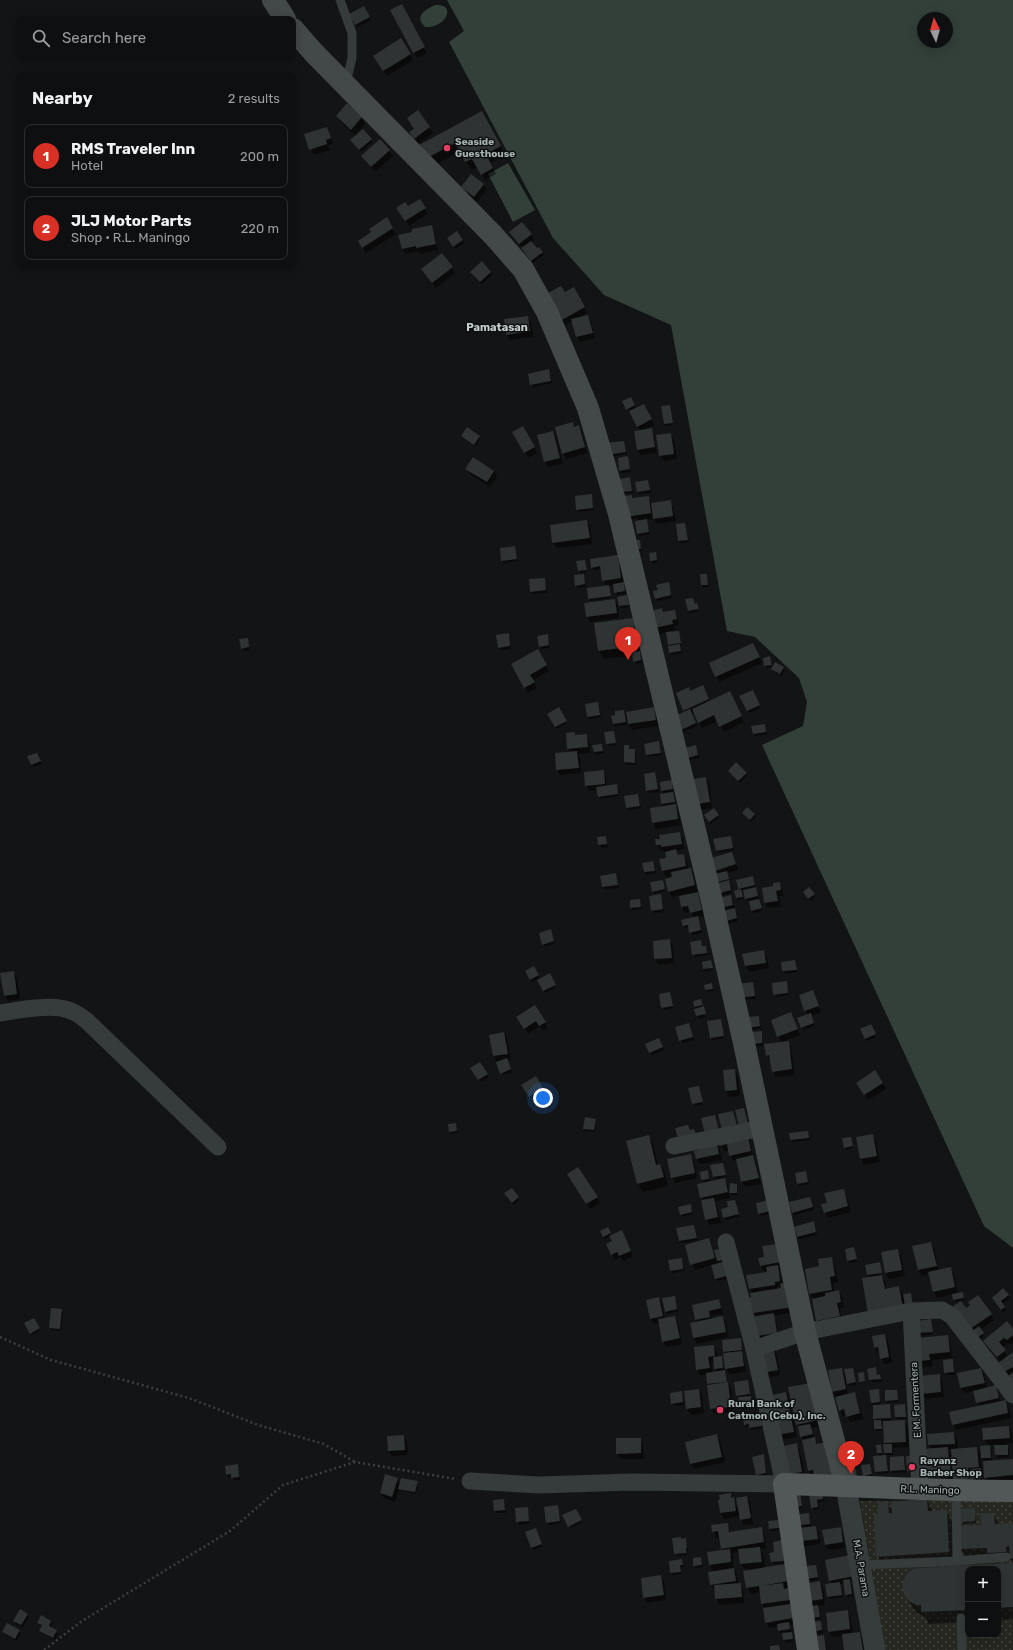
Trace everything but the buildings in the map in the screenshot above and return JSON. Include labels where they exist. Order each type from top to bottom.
[{"type":"main road","points":[[273,0],[283,16]]},
{"type":"main road","points":[[296,32],[345,85],[488,230],[523,269],[547,312],[588,408],[619,514],[710,890],[805,1332],[846,1486]]},
{"type":"main road","points":[[784,1484],[808,1650]]},
{"type":"main road","name":"R.L. Maningo","points":[[784,1484],[920,1490],[1013,1491]]},
{"type":"street","points":[[0,1013],[18,1009],[47,1007],[70,1010],[87,1021],[218,1147]]},
{"type":"street","points":[[674,1146],[762,1128]]},
{"type":"street","points":[[470,1481],[539,1485],[631,1482],[784,1484],[754,1349],[726,1242]]},
{"type":"street","points":[[754,1349],[805,1332],[911,1311],[942,1310],[952,1316],[1013,1395]]},
{"type":"street","name":"E.M. Formentera","points":[[911,1311],[920,1490]]},
{"type":"street","name":"M.A. Parama","points":[[846,1486],[875,1650]]},
{"type":"lane","points":[[340,0],[352,33],[352,58],[345,85]]},
{"type":"lane","points":[[956,1491],[957,1561]]},
{"type":"lane","points":[[861,1565],[957,1561],[1006,1557]]},
{"type":"lane","points":[[961,1618],[962,1650]]},
{"type":"path","points":[[0,1337],[51,1360],[189,1398],[258,1425],[324,1444],[355,1462],[470,1481]]},
{"type":"path","points":[[44,1650],[82,1621],[230,1531],[283,1485],[355,1462]]},
{"type":"shaded area","points":[[447,0],[1013,0],[1013,1248],[984,1226],[762,745],[803,726],[807,702],[799,678],[755,637],[727,631],[671,325],[604,295],[553,238],[449,42],[464,31]]},
{"type":"shaded area","points":[[435,5],[442,5],[446,8],[446,16],[439,24],[425,27],[421,22],[421,16],[429,8]]},
{"type":"shaded area","points":[[508,163],[535,210],[513,222],[488,174]]},
{"type":"shaded area","points":[[1013,1499],[1013,1650],[885,1650],[860,1501]]},
{"type":"place","name":"Seaside Guesthouse","points":[[447,148]]},
{"type":"place","name":"RMS Traveler Inn","points":[[628,660]]},
{"type":"place","name":"Rural Bank of Catmon (Cebu), Inc.","points":[[720,1410]]},
{"type":"place","name":"Rayanz Barber Shop","points":[[912,1467]]},
{"type":"place","name":"JLJ Motor Parts","points":[[851,1474]]},
{"type":"district","name":"Pamatasan","points":[[497,327]]}]
